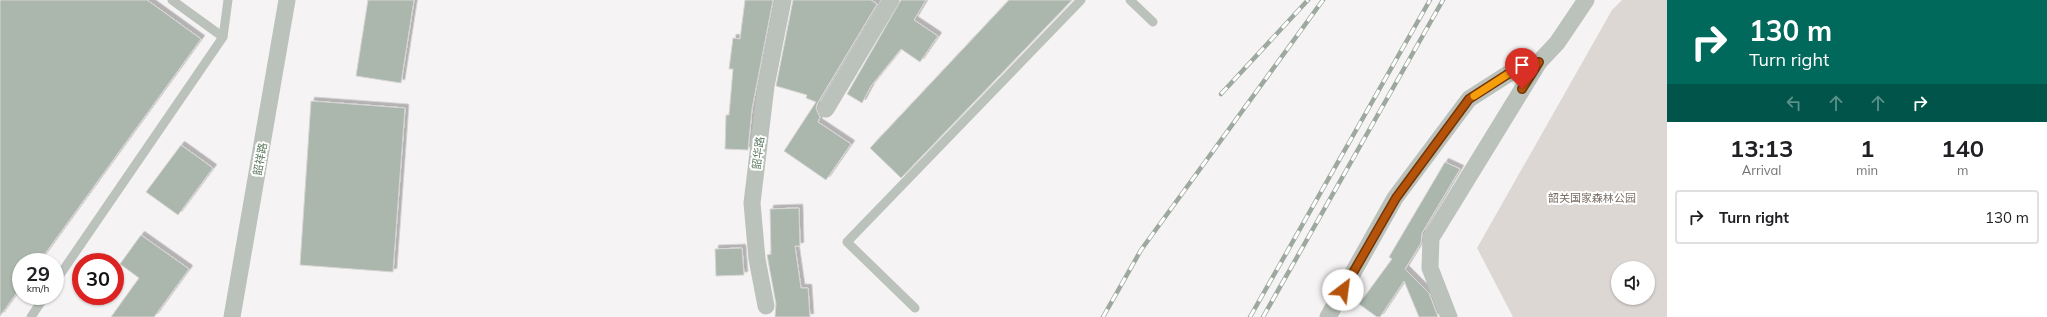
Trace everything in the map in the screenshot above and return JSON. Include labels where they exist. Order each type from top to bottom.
[{"type":"street","name":"韶祥路","points":[[232,317],[287,0]]},
{"type":"street","name":"韶华路","points":[[766,306],[757,259],[752,203],[766,86],[783,0]]},
{"type":"street","points":[[826,109],[891,0]]},
{"type":"street","points":[[1449,317],[1430,268],[1431,238],[1539,62],[1557,43],[1586,0]]},
{"type":"street","points":[[1328,317],[1396,198],[1469,99],[1508,74],[1539,62]]},
{"type":"lane","points":[[172,0],[223,37]]},
{"type":"lane","points":[[64,269],[223,37],[228,0]]},
{"type":"lane","points":[[915,308],[847,242],[1081,0]]},
{"type":"lane","points":[[1130,0],[1153,22]]},
{"type":"lane","points":[[31,317],[39,305]]},
{"type":"green space","name":"韶关国家森林公园","points":[[1622,0],[1667,0],[1667,317],[1513,317],[1477,248],[1612,10]]},
{"type":"building","points":[[0,0],[147,0],[201,39],[46,253],[12,253],[12,299],[0,316]]},
{"type":"building","points":[[368,0],[414,0],[401,83],[356,76]]},
{"type":"building","points":[[745,0],[773,0],[752,109],[748,150],[725,149],[726,115],[729,115],[733,69],[729,69],[733,38],[740,39]]},
{"type":"building","points":[[793,0],[871,0],[877,4],[817,104],[816,109],[820,117],[818,122],[851,144],[826,180],[784,151],[816,102],[806,98],[807,95],[776,86]]},
{"type":"building","points":[[901,0],[926,0],[914,20],[938,36],[920,62],[901,49],[871,86],[862,103],[847,94]]},
{"type":"building","points":[[1009,0],[1072,0],[901,178],[870,148]]},
{"type":"building","points":[[311,101],[405,108],[393,272],[300,265]]},
{"type":"building","points":[[181,145],[213,168],[178,215],[146,192]]},
{"type":"building","points":[[1445,162],[1460,169],[1422,233],[1421,243],[1405,269],[1429,293],[1438,317],[1419,317],[1404,281],[1380,317],[1377,317],[1359,304],[1392,259],[1389,257]]},
{"type":"building","points":[[799,208],[800,246],[795,246],[801,288],[808,288],[810,317],[775,317],[776,304],[767,255],[771,254],[770,209]]},
{"type":"building","points":[[141,235],[189,269],[154,317],[111,317],[120,305],[124,305],[124,299],[139,278],[124,267],[124,258]]},
{"type":"building","points":[[742,248],[744,275],[716,276],[715,249]]},
{"type":"railway","points":[[1221,94],[1308,0]]},
{"type":"railway","points":[[1103,317],[1141,250],[1323,0]]},
{"type":"railway","points":[[1250,317],[1430,0]]},
{"type":"railway","points":[[1263,317],[1443,0]]},
{"type":"slow traffic","points":[[1474,96],[1508,74],[1534,64]]},
{"type":"route","points":[[1343,290],[1396,198],[1469,99],[1508,74],[1539,62],[1522,89]]}]
